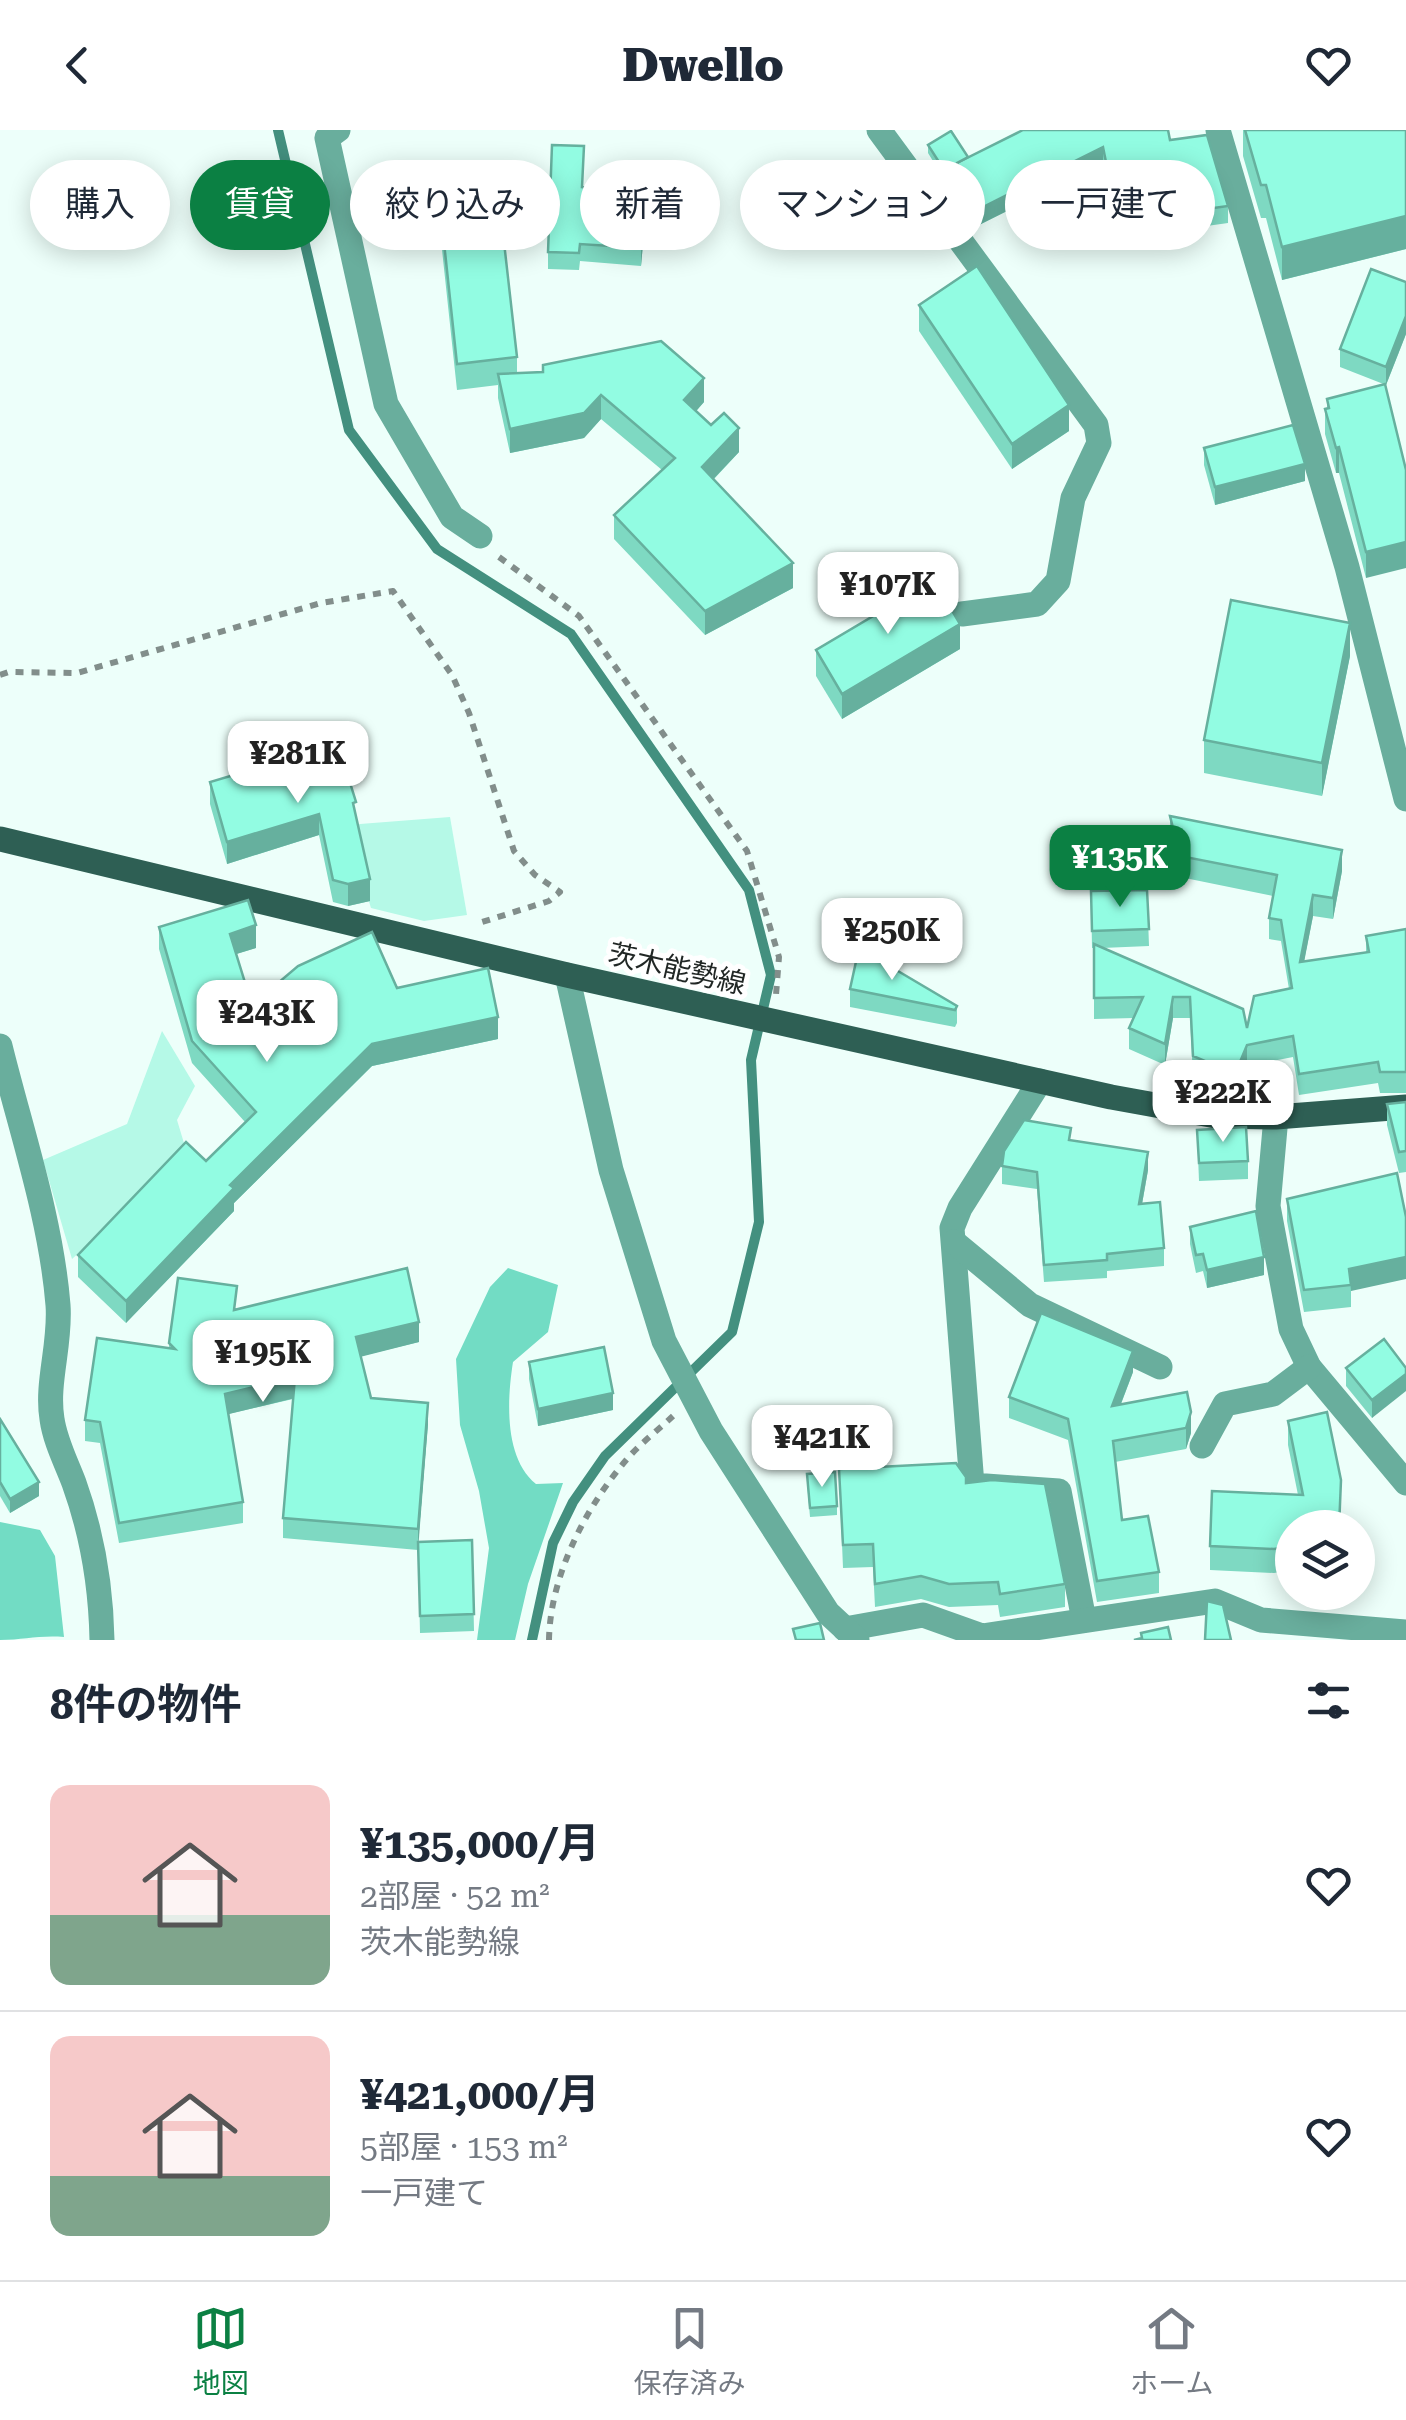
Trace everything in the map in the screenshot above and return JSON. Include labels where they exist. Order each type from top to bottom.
[{"type":"main road","name":"茨木能勢線","points":[[0,840],[1110,1098],[1216,1116],[1276,1117],[1406,1107]]},
{"type":"street","points":[[338,130],[326,138],[386,404],[452,517],[480,536]]},
{"type":"street","points":[[879,130],[1096,425],[1099,443],[1072,498],[1058,581],[1037,604],[962,614]]},
{"type":"street","points":[[1218,130],[1347,567],[1406,798]]},
{"type":"street","points":[[567,974],[611,1170],[664,1341],[711,1430],[828,1613],[851,1634],[923,1616],[982,1636],[1215,1601],[1261,1620],[1406,1632]]},
{"type":"street","points":[[0,1046],[46,1229],[58,1306],[52,1423],[75,1485],[91,1547],[102,1640]]},
{"type":"street","points":[[1040,1081],[960,1208],[952,1228],[972,1486],[1059,1491],[1084,1620]]},
{"type":"street","points":[[1276,1117],[1268,1206],[1291,1329],[1310,1367],[1406,1484]]},
{"type":"street","points":[[954,1242],[1030,1305],[1160,1367]]},
{"type":"street","points":[[1202,1446],[1226,1404],[1273,1394],[1310,1367]]},
{"type":"path","points":[[480,536],[507,564],[579,616],[746,852],[779,957],[774,1022]]},
{"type":"path","points":[[0,675],[77,673],[322,603],[394,591],[452,676],[469,713],[514,851],[535,874],[560,892],[534,906],[468,925]]},
{"type":"path","points":[[549,1640],[549,1618],[565,1566],[599,1497],[628,1456],[692,1394]]},
{"type":"green space","points":[[450,817],[467,915],[424,921],[371,908],[347,830],[360,824]]},
{"type":"green space","points":[[162,1031],[195,1086],[177,1120],[187,1153],[72,1259],[43,1160],[127,1124]]},
{"type":"green space","points":[[508,1268],[558,1285],[548,1332],[513,1362],[509,1410],[513,1444],[526,1473],[536,1484],[563,1483],[528,1584],[515,1640],[477,1640],[489,1548],[479,1491],[460,1425],[456,1359],[490,1287]]},
{"type":"green space","points":[[0,1522],[40,1530],[55,1556],[64,1637],[0,1640]]},
{"type":"building","points":[[1023,130],[1168,130],[1170,140],[1207,135],[1214,160],[1106,160],[1103,147],[1077,160],[1005,160],[1005,196],[985,206],[985,160],[963,160]]},
{"type":"building","points":[[1245,130],[1406,130],[1406,216],[1282,247],[1266,185],[1261,185]]},
{"type":"building","points":[[951,131],[968,157],[938,160],[928,145]]},
{"type":"building","points":[[552,145],[584,146],[583,160],[580,160],[579,253],[548,252],[560,250],[560,160],[551,160]]},
{"type":"building","points":[[1215,162],[1228,206],[1215,208]]},
{"type":"building","points":[[445,250],[505,250],[517,357],[457,364]]},
{"type":"building","points":[[977,266],[1069,405],[1012,444],[919,305]]},
{"type":"building","points":[[1371,269],[1406,282],[1406,316],[1386,367],[1340,349]]},
{"type":"building","points":[[661,341],[704,378],[684,400],[711,425],[724,413],[739,428],[702,467],[793,563],[705,611],[614,515],[675,458],[601,395],[584,413],[510,429],[498,374],[543,372],[543,365]]},
{"type":"building","points":[[1385,384],[1406,470],[1406,542],[1366,552],[1325,409],[1329,408],[1327,399]]},
{"type":"building","points":[[1293,425],[1305,464],[1215,487],[1204,448]]},
{"type":"building","points":[[934,580],[960,624],[842,694],[816,650]]},
{"type":"building","points":[[1231,600],[1350,623],[1322,763],[1204,740]]},
{"type":"building","points":[[338,744],[356,802],[353,803],[370,879],[348,884],[333,880],[319,814],[227,842],[210,782]]},
{"type":"building","points":[[1170,816],[1342,850],[1333,898],[1313,895],[1300,962],[1369,952],[1366,936],[1406,929],[1406,1072],[1380,1072],[1378,1062],[1299,1074],[1293,1036],[1247,1045],[1235,1074],[1193,1056],[1190,997],[1173,997],[1165,1044],[1129,1028],[1143,997],[1094,998],[1094,944],[1243,1009],[1247,1028],[1254,996],[1292,988],[1281,920],[1269,918],[1277,875],[1180,856]]},
{"type":"building","points":[[1147,890],[1149,929],[1092,931],[1091,891]]},
{"type":"building","points":[[248,900],[256,925],[230,934],[252,1005],[298,966],[372,932],[397,988],[488,968],[498,1017],[372,1044],[230,1185],[234,1188],[126,1301],[78,1255],[186,1142],[206,1161],[256,1112],[192,1041],[159,927]]},
{"type":"building","points":[[859,948],[957,1006],[955,1010],[850,989]]},
{"type":"building","points":[[1406,1102],[1406,1151],[1399,1152],[1387,1104]]},
{"type":"building","points":[[1024,1120],[1071,1128],[1069,1140],[1148,1152],[1139,1204],[1160,1202],[1164,1248],[1107,1254],[1107,1260],[1044,1265],[1037,1172],[1002,1166],[1004,1151]]},
{"type":"building","points":[[1246,1127],[1248,1161],[1199,1163],[1197,1130]]},
{"type":"building","points":[[1397,1173],[1406,1217],[1406,1257],[1349,1269],[1351,1285],[1304,1290],[1287,1199]]},
{"type":"building","points":[[1256,1211],[1264,1257],[1207,1270],[1203,1254],[1196,1255],[1190,1227]]},
{"type":"building","points":[[407,1268],[419,1322],[356,1337],[371,1398],[428,1403],[418,1529],[283,1518],[295,1377],[225,1394],[243,1502],[119,1523],[100,1422],[85,1420],[97,1338],[175,1349],[169,1343],[178,1278],[237,1286],[234,1310]]},
{"type":"building","points":[[1041,1313],[1133,1351],[1112,1406],[1187,1392],[1191,1412],[1186,1428],[1113,1441],[1122,1520],[1148,1516],[1159,1572],[1097,1581],[1068,1419],[1009,1397]]},
{"type":"building","points":[[1384,1339],[1406,1368],[1406,1374],[1372,1400],[1346,1368]]},
{"type":"building","points":[[604,1347],[613,1393],[538,1409],[529,1362]]},
{"type":"building","points":[[1327,1412],[1341,1480],[1340,1510],[1275,1510],[1275,1549],[1210,1546],[1212,1491],[1303,1495],[1288,1421]]},
{"type":"building","points":[[0,1419],[39,1482],[10,1499],[0,1482]]},
{"type":"building","points":[[956,1463],[966,1483],[992,1480],[1045,1484],[1065,1584],[1000,1594],[998,1582],[949,1584],[921,1576],[875,1584],[873,1544],[843,1545],[839,1469]]},
{"type":"building","points":[[835,1472],[837,1506],[810,1508],[807,1474]]},
{"type":"building","points":[[472,1540],[474,1614],[420,1616],[418,1542]]},
{"type":"building","points":[[1207,1601],[1223,1605],[1231,1640],[1205,1640]]},
{"type":"building","points":[[820,1623],[824,1640],[796,1640],[793,1629]]},
{"type":"building","points":[[1168,1627],[1171,1640],[1134,1640],[1142,1638],[1141,1633]]},
{"type":"waterway","points":[[278,130],[349,430],[437,549],[571,634],[749,890],[771,975],[751,1060],[759,1222],[732,1332],[605,1456],[573,1502],[553,1543],[532,1640]]}]
